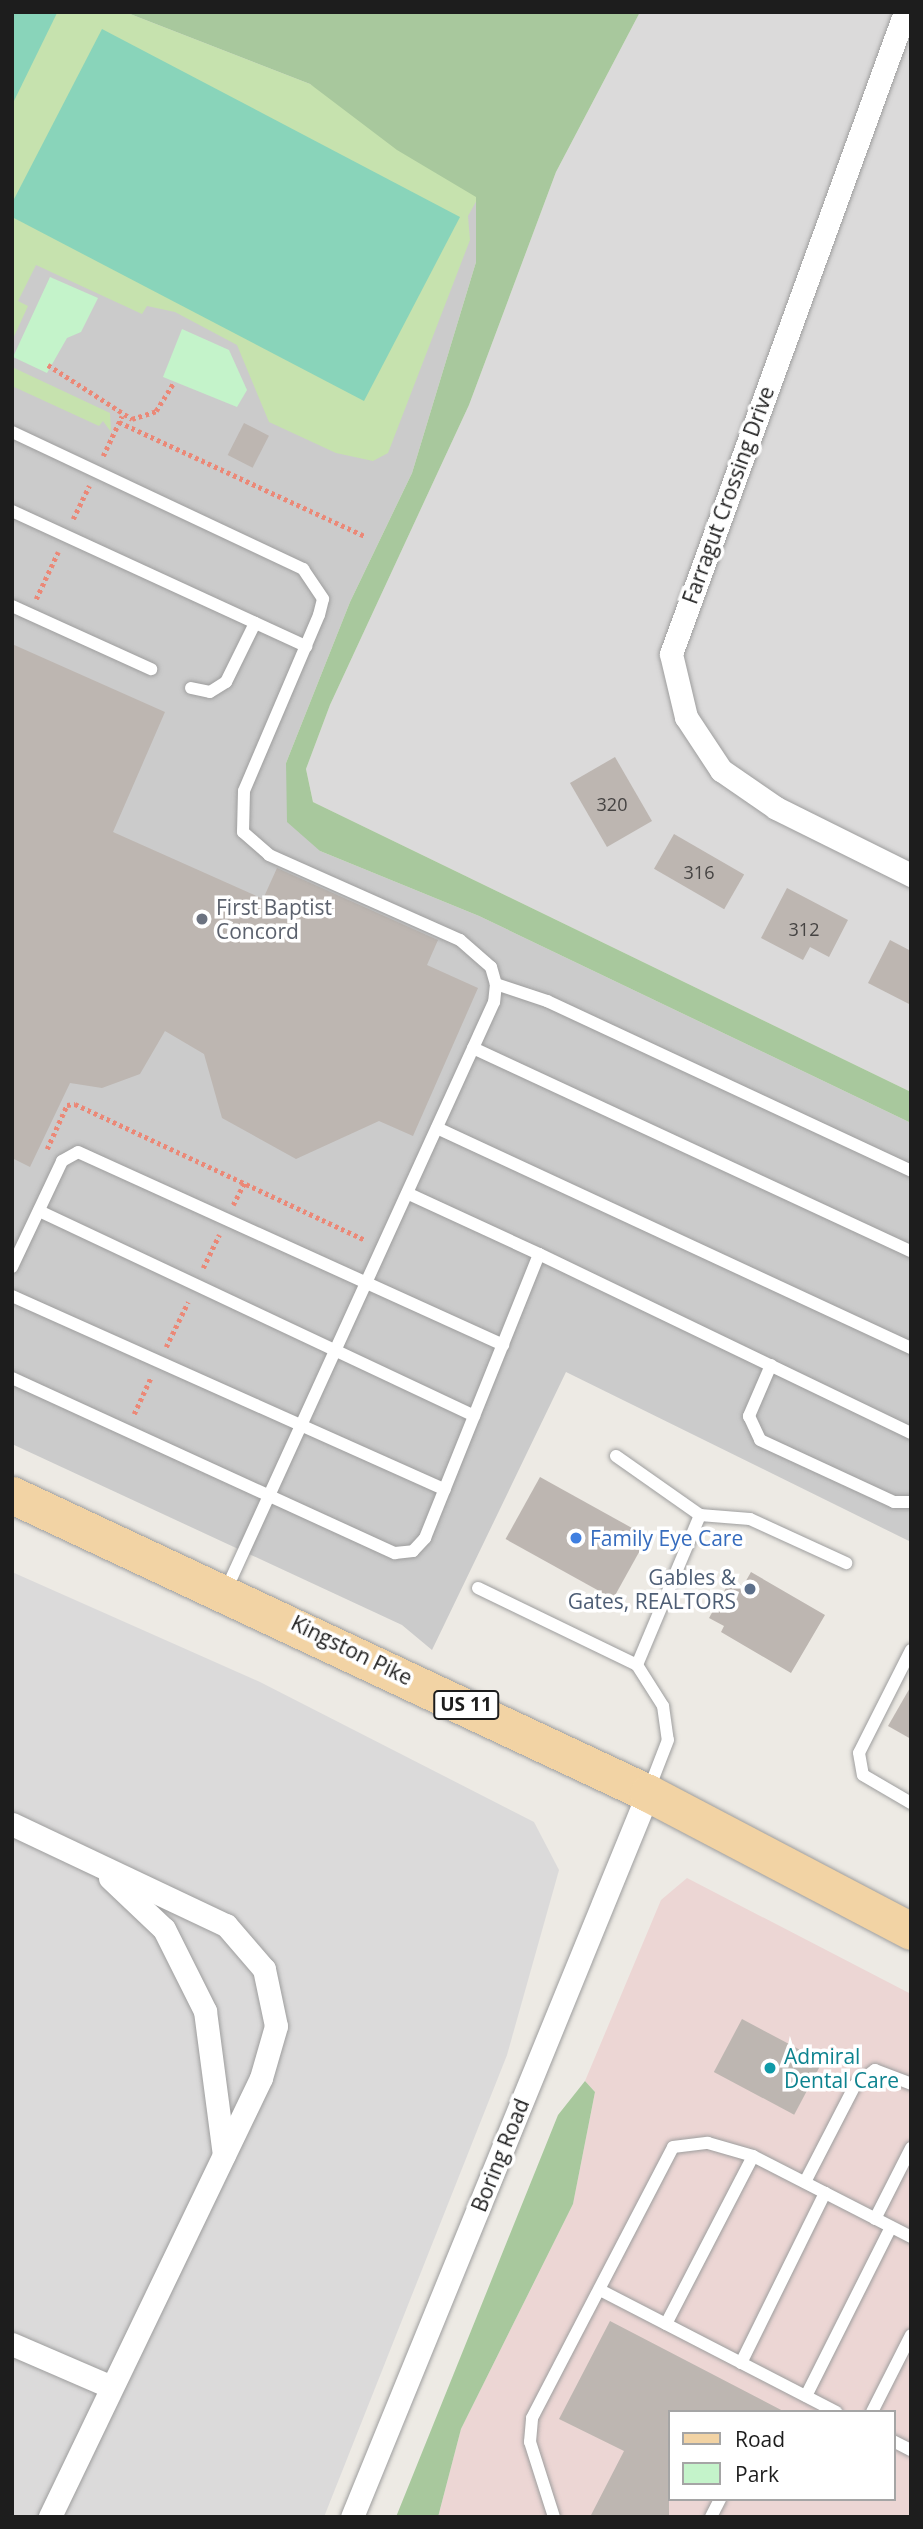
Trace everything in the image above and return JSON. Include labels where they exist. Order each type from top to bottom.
[{"type":"main road","name":"Kingston Pike","points":[[12,1495],[226,1590],[648,1793],[911,1931]]},
{"type":"street","name":"Farragut Crossing Drive","points":[[905,12],[671,654],[685,717],[721,770],[776,808],[911,875]]},
{"type":"street","name":"Boring Road","points":[[352,2517],[648,1793]]},
{"type":"street","points":[[12,1824],[226,1925],[264,1969],[276,2026],[261,2078],[110,2386],[50,2517]]},
{"type":"street","points":[[93,1863],[164,1929],[194,1985],[205,2011],[224,2155]]},
{"type":"street","points":[[12,2344],[110,2386]]},
{"type":"lane","points":[[12,432],[303,569],[323,599],[306,646],[244,791],[243,831],[269,855],[460,940],[491,967],[496,984],[473,1048],[226,1590]]},
{"type":"lane","points":[[12,511],[306,646]]},
{"type":"lane","points":[[12,606],[150,669]]},
{"type":"lane","points":[[191,688],[210,692],[226,682],[256,623]]},
{"type":"lane","points":[[496,984],[547,1001],[911,1171]]},
{"type":"lane","points":[[473,1048],[911,1251]]},
{"type":"lane","points":[[437,1128],[911,1348]]},
{"type":"lane","points":[[12,1268],[62,1161],[78,1152],[503,1345]]},
{"type":"lane","points":[[407,1193],[771,1364],[911,1433]]},
{"type":"lane","points":[[39,1211],[474,1416]]},
{"type":"lane","points":[[12,1378],[404,1554],[425,1538],[539,1254]]},
{"type":"lane","points":[[12,1296],[299,1429],[444,1490]]},
{"type":"lane","points":[[771,1364],[749,1416],[760,1440],[894,1502],[911,1502]]},
{"type":"lane","points":[[616,1455],[700,1516],[750,1519],[846,1563]]},
{"type":"lane","points":[[638,1665],[700,1516]]},
{"type":"lane","points":[[478,1588],[638,1665],[663,1706],[668,1740],[648,1793]]},
{"type":"lane","points":[[911,1650],[859,1754],[863,1775],[911,1803]]},
{"type":"lane","points":[[805,2182],[855,2085],[876,2070],[911,2084]]},
{"type":"lane","points":[[554,2517],[530,2442],[532,2418],[673,2147],[708,2143],[753,2156],[911,2237]]},
{"type":"lane","points":[[875,2219],[911,2148]]},
{"type":"lane","points":[[666,2324],[753,2156]]},
{"type":"lane","points":[[741,2363],[825,2193]]},
{"type":"lane","points":[[806,2396],[891,2227]]},
{"type":"lane","points":[[600,2290],[832,2410]]},
{"type":"lane","points":[[873,2410],[911,2335]]},
{"type":"lane","points":[[895,2442],[911,2450]]},
{"type":"lane","points":[[711,2517],[719,2501]]},
{"type":"path","points":[[48,365],[132,419],[156,411],[174,382]]},
{"type":"path","points":[[119,422],[365,536]]},
{"type":"path","points":[[45,1153],[67,1105],[75,1104],[382,1247]]},
{"type":"path","points":[[127,1430],[244,1183]]},
{"type":"shaded area","name":"First Baptist Concord","points":[[12,12],[125,12],[476,197],[476,262],[412,473],[350,602],[286,763],[320,851],[479,916],[911,1123],[911,1542],[566,1372],[432,1650],[402,1625],[12,1444]]},
{"type":"shaded area","points":[[640,12],[911,12],[911,1092],[313,802],[306,769],[330,705],[469,405],[556,172]]},
{"type":"shaded area","points":[[12,1572],[260,1682],[534,1822],[559,1870],[507,2055],[324,2517],[12,2517]]},
{"type":"shaded area","points":[[687,1878],[911,1994],[911,2517],[438,2517],[461,2429],[573,2204],[595,2092],[585,2081],[661,1900]]},
{"type":"green space","points":[[12,12],[125,12],[310,84],[483,189],[468,216],[470,240],[388,453],[373,461],[336,453],[269,422],[237,345],[175,312],[147,306],[142,314],[36,265],[18,301],[28,306],[12,341]]},
{"type":"green space","points":[[12,12],[57,13],[12,105]]},
{"type":"green space","points":[[125,12],[640,12],[556,172],[469,405],[330,705],[306,769],[313,802],[911,1092],[911,1123],[479,916],[320,851],[287,822],[286,763],[350,602],[412,473],[476,262],[476,197],[397,150],[310,84]]},
{"type":"green space","points":[[102,29],[460,217],[364,401],[12,217],[12,203]]},
{"type":"green space","points":[[50,277],[98,298],[81,332],[67,338],[47,373],[13,357]]},
{"type":"green space","points":[[182,329],[229,350],[247,390],[237,407],[163,377]]},
{"type":"green space","points":[[12,367],[110,413],[111,432],[103,421],[99,426],[12,386]]},
{"type":"green space","points":[[585,2081],[595,2092],[573,2204],[461,2429],[438,2517],[396,2517],[558,2115]]},
{"type":"building","points":[[244,423],[269,436],[253,468],[228,455]]},
{"type":"building","name":"First Baptist Concord","points":[[12,644],[165,712],[113,832],[263,899],[277,868],[438,940],[427,965],[478,988],[413,1136],[379,1121],[296,1159],[222,1118],[204,1054],[165,1031],[140,1074],[102,1088],[70,1083],[30,1167],[12,1158]]},
{"type":"building","points":[[615,757],[652,821],[607,847],[570,783]]},
{"type":"building","points":[[674,834],[744,874],[724,909],[654,869]]},
{"type":"building","points":[[787,888],[848,920],[829,957],[810,947],[803,960],[761,938]]},
{"type":"building","points":[[890,940],[911,951],[911,1005],[868,983]]},
{"type":"building","name":"Family Eye Care","points":[[540,1477],[648,1537],[613,1599],[506,1539]]},
{"type":"building","points":[[751,1572],[825,1615],[791,1673],[721,1632],[724,1626],[709,1618],[731,1579],[743,1586]]},
{"type":"building","points":[[911,1686],[911,1739],[888,1726]]},
{"type":"building","name":"Admiral Dental Care","points":[[742,2019],[822,2062],[794,2115],[714,2072]]},
{"type":"building","points":[[610,2321],[781,2410],[668,2410],[669,2517],[590,2517],[624,2451],[559,2419]]},
{"type":"place","name":"First Baptist Concord","points":[[202,919]]},
{"type":"place","name":"Family Eye Care","points":[[576,1538]]},
{"type":"place","name":"Gables & Gates, REALTORS","points":[[750,1589]]},
{"type":"place","name":"Admiral Dental Care","points":[[770,2068]]}]
